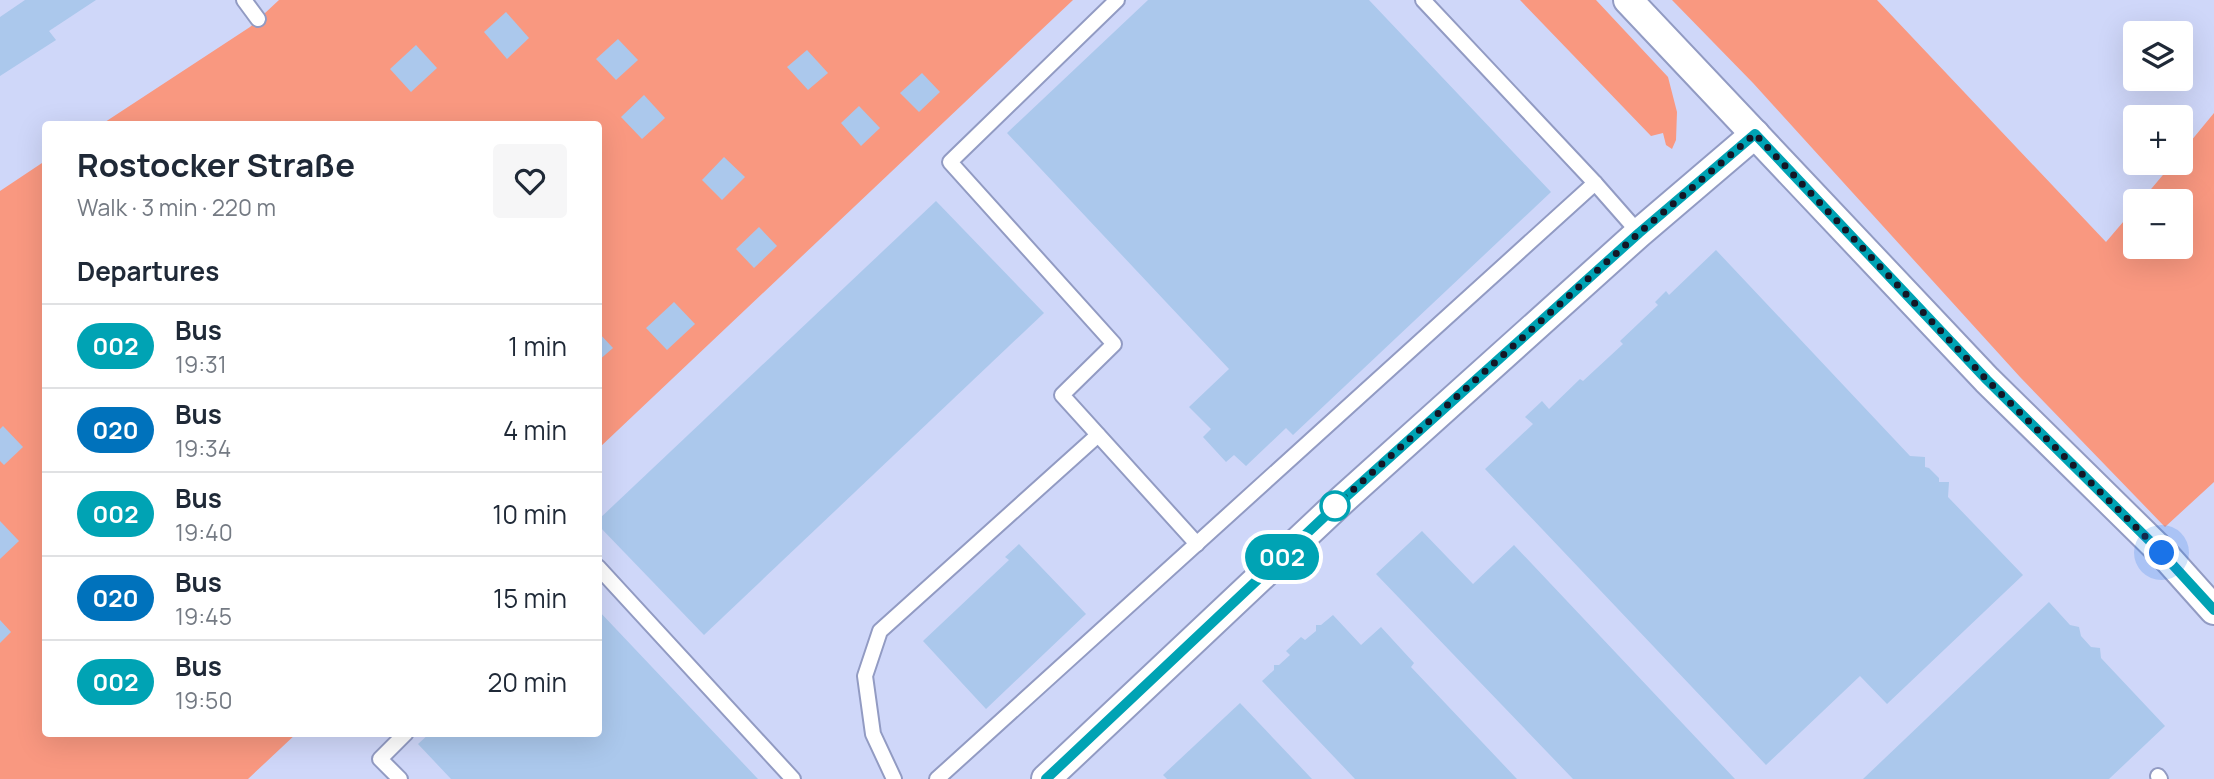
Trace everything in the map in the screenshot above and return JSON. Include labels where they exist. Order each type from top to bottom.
[{"type":"street","points":[[1628,0],[1987,380],[2162,553],[2214,610]]},
{"type":"street","points":[[1046,779],[1339,503],[1639,233],[1755,134]]},
{"type":"lane","points":[[244,0],[258,19]]},
{"type":"lane","points":[[1118,0],[950,162],[1114,344],[1062,395],[1197,544]]},
{"type":"lane","points":[[1423,0],[1639,233]]},
{"type":"lane","points":[[937,779],[1595,183]]},
{"type":"lane","points":[[894,779],[873,734],[865,676],[880,631],[1098,435]]},
{"type":"lane","points":[[602,572],[793,779]]},
{"type":"lane","points":[[400,779],[380,759],[402,737]]},
{"type":"shaded area","points":[[279,0],[1073,0],[602,445],[602,121],[107,121],[250,27]]},
{"type":"shaded area","points":[[1520,0],[1596,0],[1668,77],[1677,112],[1676,140],[1672,149],[1666,145],[1663,133],[1651,136]]},
{"type":"shaded area","points":[[1672,0],[1877,0],[2106,242],[2123,222],[2123,259],[2193,259],[2193,189],[2151,189],[2163,175],[2193,175],[2193,138],[2214,113],[2214,482],[2165,527],[2020,377],[1753,83]]},
{"type":"shaded area","points":[[42,163],[42,737],[293,737],[248,779],[0,779],[0,191]]},
{"type":"building","points":[[25,0],[96,0],[49,31],[56,40],[0,76],[0,17]]},
{"type":"building","points":[[1148,0],[1369,0],[1551,192],[1293,435],[1286,428],[1246,466],[1234,455],[1226,462],[1203,437],[1211,429],[1189,407],[1229,369],[1007,133]]},
{"type":"building","points":[[506,12],[529,38],[507,59],[484,32]]},
{"type":"building","points":[[618,39],[638,60],[616,80],[596,59]]},
{"type":"building","points":[[416,45],[437,68],[411,92],[390,69]]},
{"type":"building","points":[[807,50],[828,73],[808,90],[787,67]]},
{"type":"building","points":[[922,73],[940,92],[919,112],[900,93]]},
{"type":"building","points":[[644,95],[665,118],[642,139],[621,117]]},
{"type":"building","points":[[859,106],[880,128],[861,146],[841,123]]},
{"type":"building","points":[[724,157],[745,177],[722,200],[702,180]]},
{"type":"building","points":[[936,201],[1044,313],[704,635],[602,529],[602,516]]},
{"type":"building","points":[[759,227],[777,246],[754,268],[736,249]]},
{"type":"building","points":[[1716,250],[1910,456],[1925,457],[1925,467],[1939,478],[1939,482],[1949,482],[1948,497],[2023,575],[1887,704],[1860,676],[1766,765],[1485,469],[1533,424],[1525,417],[1542,401],[1549,409],[1580,379],[1583,381],[1623,344],[1620,341],[1658,305],[1655,302],[1666,291],[1669,295]]},
{"type":"building","points":[[674,302],[695,324],[667,350],[646,328]]},
{"type":"building","points":[[602,336],[613,348],[602,358]]},
{"type":"building","points":[[3,426],[23,447],[4,465],[0,461],[0,429]]},
{"type":"building","points":[[0,521],[19,541],[0,559]]},
{"type":"building","points":[[1422,531],[1473,584],[1514,545],[1735,779],[1573,779],[1376,574]]},
{"type":"building","points":[[1019,544],[1086,614],[986,709],[923,641],[1009,560],[1005,557]]},
{"type":"building","points":[[2049,602],[2070,625],[2079,627],[2081,636],[2091,647],[2100,648],[2101,658],[2165,726],[2109,779],[1863,779]]},
{"type":"building","points":[[602,614],[758,779],[451,779],[418,744],[426,737],[602,737]]},
{"type":"building","points":[[1333,615],[1361,645],[1381,627],[1414,663],[1411,667],[1517,779],[1355,779],[1262,681],[1274,670],[1274,665],[1279,665],[1290,655],[1286,651],[1301,637],[1305,640],[1316,631],[1316,625],[1321,625]]},
{"type":"building","points":[[0,620],[11,632],[0,643]]},
{"type":"building","points":[[1240,703],[1312,779],[1167,779],[1163,775]]},
{"type":"bus line","name":"002","points":[[1046,779],[1339,503],[1639,233],[1755,134],[1987,380],[2162,553],[2214,610]]},
{"type":"route","points":[[1335,506],[1639,233],[1755,134],[1987,380],[2162,553]]}]
